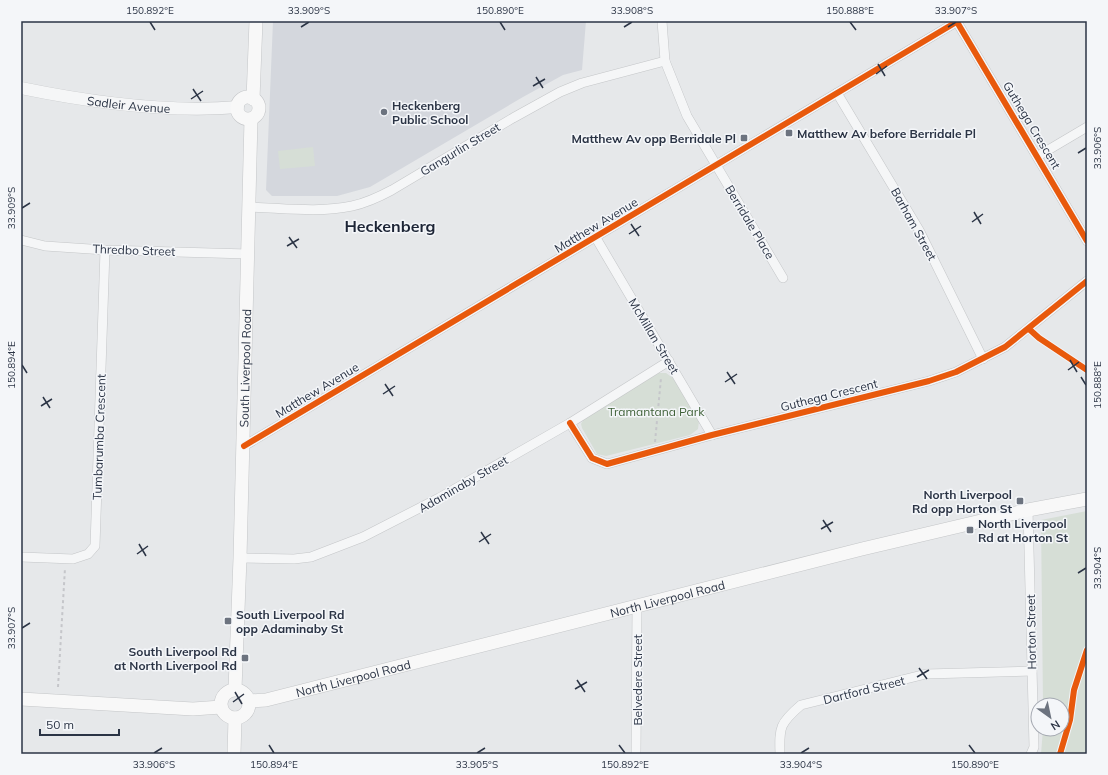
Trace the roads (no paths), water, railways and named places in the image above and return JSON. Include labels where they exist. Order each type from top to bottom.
[{"type":"main road","points":[[253,99],[256,21]]},
{"type":"main road","points":[[245,98],[253,99],[258,104],[259,111],[251,118],[247,119],[241,116],[238,106],[245,98]]},
{"type":"main road","name":"South Liverpool Road","points":[[235,689],[244,446],[251,118]]},
{"type":"main road","name":"North Liverpool Road","points":[[249,701],[266,700],[637,605],[1028,510],[1087,499]]},
{"type":"main road","points":[[235,689],[244,693],[249,701],[246,714],[235,718],[226,715],[221,707],[223,695],[235,689]]},
{"type":"main road","points":[[21,699],[193,709],[221,707]]},
{"type":"main road","points":[[234,754],[235,718]]},
{"type":"street","name":"Berridale Place","points":[[662,21],[665,61],[687,116],[783,278]]},
{"type":"street","name":"Matthew Avenue","points":[[244,446],[596,238],[958,21]]},
{"type":"street","name":"Guthega Crescent","points":[[958,21],[1087,241]]},
{"type":"street","name":"Gangurlin Street","points":[[250,207],[328,210],[352,206],[373,200],[560,92],[582,83],[665,61]]},
{"type":"street","name":"Sadleir Avenue","points":[[21,88],[49,94],[128,104],[215,108],[238,106]]},
{"type":"street","name":"Barham Street","points":[[837,93],[919,230],[983,359]]},
{"type":"street","points":[[1038,156],[1087,127]]},
{"type":"street","name":"McMillan Street","points":[[596,238],[712,435]]},
{"type":"street","name":"Thredbo Street","points":[[21,240],[45,246],[105,250],[248,254]]},
{"type":"street","name":"Tumbarumba Crescent","points":[[21,557],[73,559],[88,554],[95,546],[105,250]]},
{"type":"street","name":"Guthega Crescent","points":[[570,422],[592,458],[607,464],[712,435],[929,381],[956,372],[1005,347],[1087,281]]},
{"type":"street","name":"Adaminaby Street","points":[[240,558],[294,559],[311,557],[350,542],[409,515],[570,422],[669,361]]},
{"type":"street","name":"Horton Street","points":[[1028,510],[1034,747],[1031,754]]},
{"type":"street","name":"Belvedere Street","points":[[636,754],[637,605]]},
{"type":"street","name":"Dartford Street","points":[[780,754],[779,732],[786,717],[801,705],[926,674],[1032,671]]},
{"type":"place","name":"Heckenberg Public School","points":[[384,112]]},
{"type":"place","name":"Matthew Av before Berridale Pl","points":[[789,133]]},
{"type":"place","name":"Matthew Av opp Berridale Pl","points":[[744,138]]},
{"type":"place","name":"North Liverpool Rd opp Horton St","points":[[1020,501]]},
{"type":"place","name":"North Liverpool Rd at Horton St","points":[[970,530]]},
{"type":"place","name":"South Liverpool Rd opp Adaminaby St","points":[[228,621]]},
{"type":"place","name":"South Liverpool Rd at North Liverpool Rd","points":[[245,658]]},
{"type":"district","name":"Heckenberg","points":[[390,226]]},
{"type":"park label","name":"Tramantana Park","points":[[656,411]]}]
